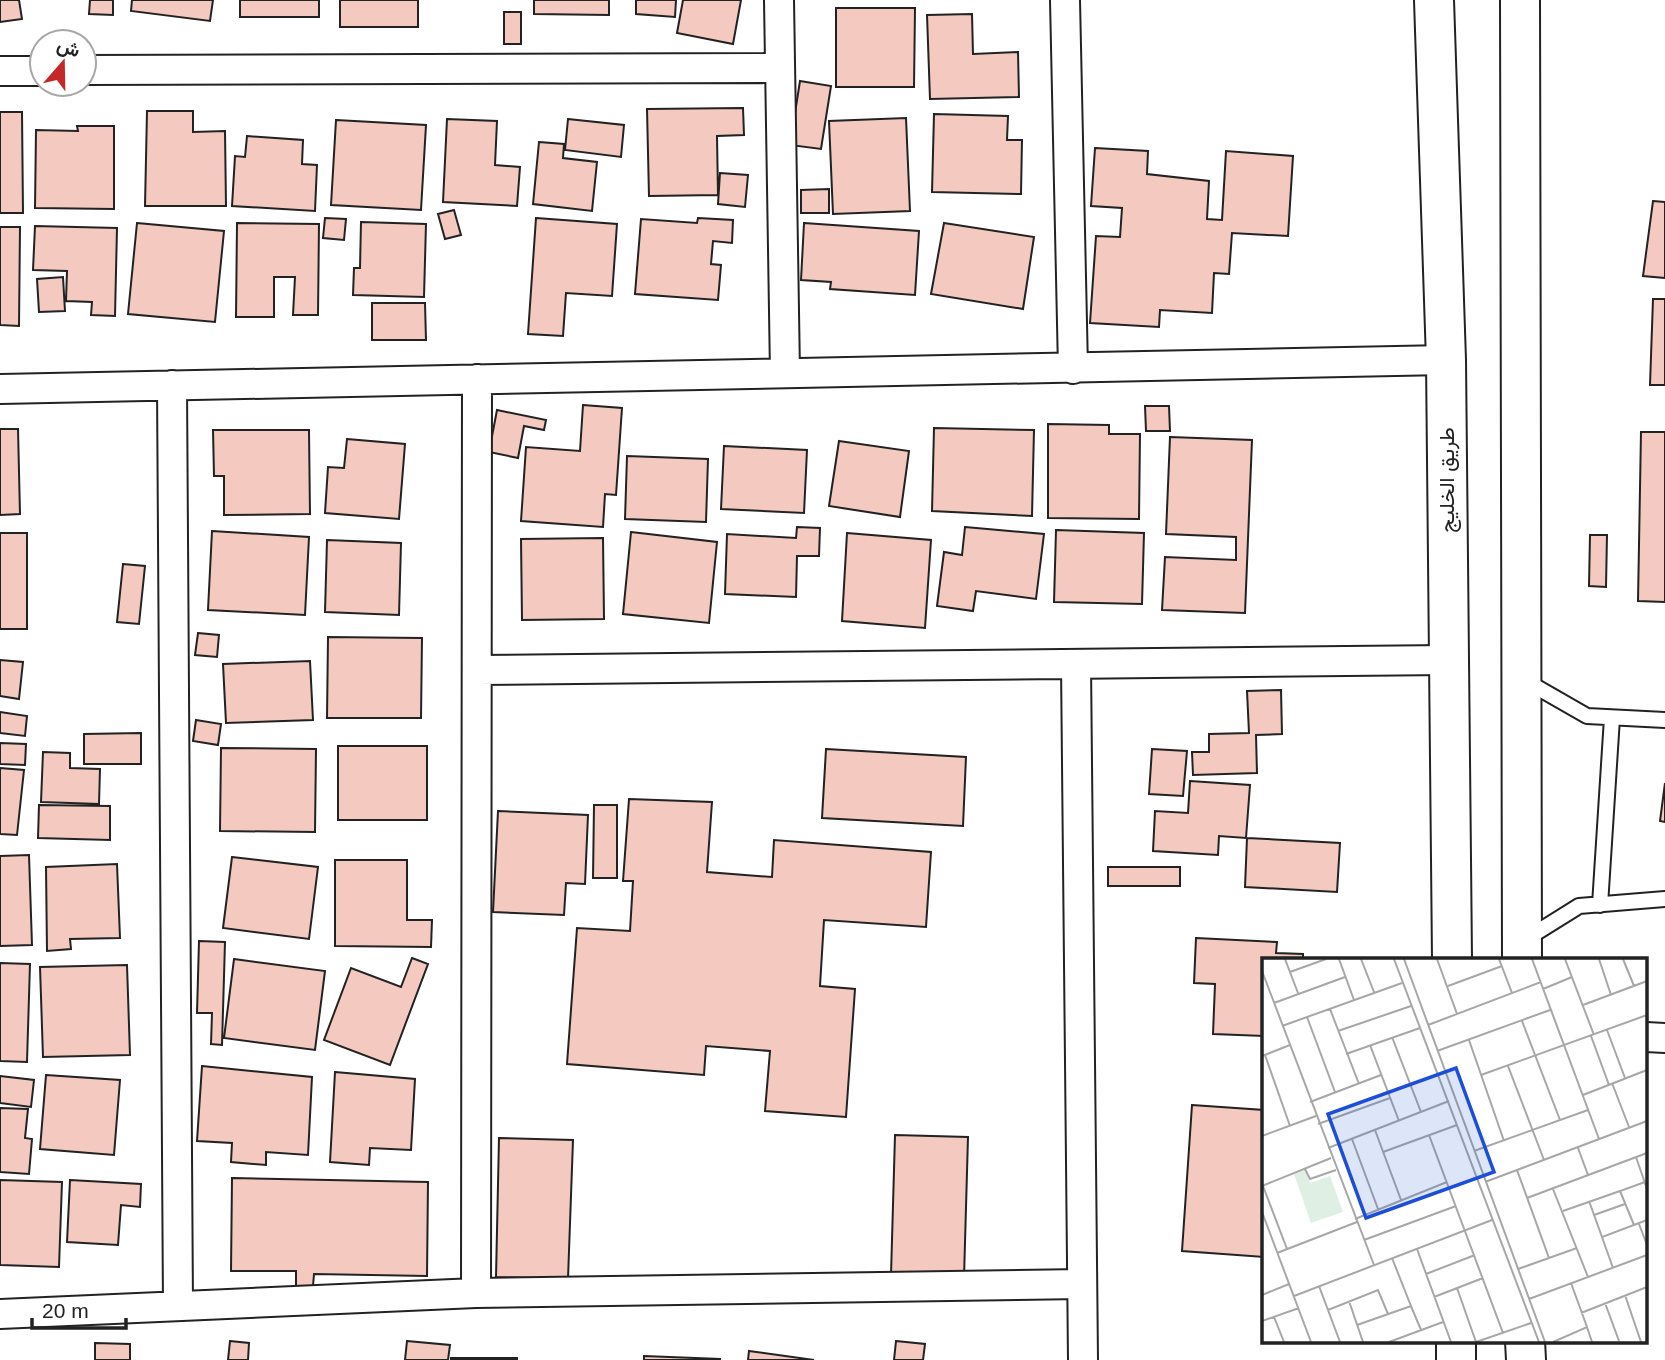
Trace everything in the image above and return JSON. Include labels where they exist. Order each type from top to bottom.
[{"type":"main road","name":"طريق الخليج","points":[[1434,0],[1446,360],[1452,958]]},
{"type":"main road","points":[[1520,0],[1522,950]]},
{"type":"main road","points":[[1456,1342],[1456,1360]]},
{"type":"main road","points":[[1525,1342],[1525,1360]]},
{"type":"street","points":[[779,0],[785,373]]},
{"type":"street","points":[[1065,0],[1073,369]]},
{"type":"street","points":[[98,70],[780,68]]},
{"type":"street","points":[[0,71],[28,71]]},
{"type":"street","points":[[0,389],[1446,360]]},
{"type":"street","points":[[475,1293],[477,379]]},
{"type":"street","points":[[173,386],[178,1306]]},
{"type":"street","points":[[477,670],[1448,660]]},
{"type":"street","points":[[1076,664],[1083,1360]]},
{"type":"street","points":[[0,1314],[475,1293],[1082,1284]]},
{"type":"lane","points":[[1520,677],[1587,716],[1665,720]]},
{"type":"lane","points":[[1600,905],[1612,718]]},
{"type":"lane","points":[[1522,950],[1579,906],[1665,899]]},
{"type":"building","points":[[0,0],[19,0],[22,19],[0,22]]},
{"type":"building","points":[[90,0],[113,0],[113,15],[89,14]]},
{"type":"building","points":[[132,0],[213,0],[210,21],[131,11]]},
{"type":"building","points":[[240,0],[319,0],[319,17],[240,17]]},
{"type":"building","points":[[340,0],[418,0],[418,27],[340,27]]},
{"type":"building","points":[[534,0],[609,0],[609,15],[534,14]]},
{"type":"building","points":[[636,0],[676,0],[675,17],[636,14]]},
{"type":"building","points":[[683,0],[741,0],[733,44],[677,33]]},
{"type":"building","points":[[836,8],[915,8],[914,87],[836,87]]},
{"type":"building","points":[[504,12],[521,12],[521,44],[504,44]]},
{"type":"building","points":[[972,14],[973,54],[1018,52],[1019,97],[930,99],[927,15]]},
{"type":"building","points":[[800,81],[831,86],[821,149],[790,145]]},
{"type":"building","points":[[743,108],[744,135],[717,136],[718,195],[649,196],[647,109]]},
{"type":"building","points":[[147,111],[193,111],[193,132],[225,131],[226,206],[145,206]]},
{"type":"building","points":[[0,112],[22,112],[23,213],[0,213]]},
{"type":"building","points":[[934,114],[1008,116],[1007,140],[1022,140],[1021,194],[932,192]]},
{"type":"building","points":[[906,118],[910,211],[833,214],[829,121]]},
{"type":"building","points":[[447,119],[497,121],[495,165],[520,167],[517,206],[443,202]]},
{"type":"building","points":[[568,119],[624,125],[621,157],[565,150]]},
{"type":"building","points":[[336,120],[426,125],[421,210],[331,205]]},
{"type":"building","points":[[77,126],[114,126],[114,209],[35,208],[36,130],[78,131]]},
{"type":"building","points":[[247,136],[303,140],[302,164],[317,165],[315,211],[232,206],[235,156],[245,157]]},
{"type":"building","points":[[539,142],[564,144],[563,158],[597,162],[592,211],[533,204]]},
{"type":"building","points":[[1095,148],[1148,151],[1147,174],[1209,181],[1207,219],[1222,220],[1226,151],[1293,156],[1288,236],[1232,233],[1229,274],[1214,273],[1212,313],[1160,310],[1159,327],[1090,323],[1096,236],[1120,237],[1122,208],[1091,206]]},
{"type":"building","points":[[720,173],[748,175],[745,207],[718,204]]},
{"type":"building","points":[[829,189],[829,213],[801,213],[801,190]]},
{"type":"building","points":[[1653,201],[1665,202],[1665,278],[1643,276]]},
{"type":"building","points":[[454,210],[461,235],[445,239],[438,214]]},
{"type":"building","points":[[325,218],[346,219],[344,240],[323,238]]},
{"type":"building","points":[[536,218],[617,224],[612,296],[566,293],[563,336],[528,334]]},
{"type":"building","points":[[698,218],[733,220],[732,243],[713,241],[711,264],[721,265],[718,300],[635,294],[641,219],[697,223]]},
{"type":"building","points":[[361,222],[426,224],[424,297],[353,295],[354,268],[360,268]]},
{"type":"building","points":[[137,223],[224,231],[215,322],[128,314]]},
{"type":"building","points":[[237,223],[319,224],[318,315],[293,315],[295,277],[274,277],[274,317],[236,317]]},
{"type":"building","points":[[804,223],[919,231],[915,295],[830,289],[831,282],[801,280]]},
{"type":"building","points":[[944,223],[1034,237],[1023,309],[931,294]]},
{"type":"building","points":[[35,226],[117,228],[115,316],[91,315],[92,302],[66,301],[67,271],[33,270]]},
{"type":"building","points":[[0,227],[20,227],[19,326],[0,325]]},
{"type":"building","points":[[63,277],[65,311],[39,312],[37,279]]},
{"type":"building","points":[[1653,299],[1665,299],[1665,385],[1650,385]]},
{"type":"building","points":[[372,303],[425,303],[426,340],[372,340]]},
{"type":"building","points":[[583,405],[622,408],[616,495],[605,494],[603,527],[521,521],[526,447],[580,451]]},
{"type":"building","points":[[1145,406],[1169,406],[1170,431],[1146,431]]},
{"type":"building","points":[[497,410],[546,420],[544,430],[524,426],[518,458],[489,452]]},
{"type":"building","points":[[1048,424],[1109,425],[1109,434],[1140,434],[1139,519],[1048,518]]},
{"type":"building","points":[[934,428],[1034,430],[1032,516],[932,511]]},
{"type":"building","points":[[0,429],[18,429],[20,514],[0,515]]},
{"type":"building","points":[[213,430],[309,430],[310,514],[224,515],[224,476],[214,476]]},
{"type":"building","points":[[1641,432],[1665,432],[1665,602],[1638,601]]},
{"type":"building","points":[[1170,437],[1252,440],[1245,613],[1162,610],[1165,557],[1236,560],[1236,537],[1166,534]]},
{"type":"building","points":[[347,439],[405,444],[399,519],[325,513],[328,467],[344,468]]},
{"type":"building","points":[[839,441],[909,451],[900,517],[829,506]]},
{"type":"building","points":[[724,446],[807,450],[804,513],[721,509]]},
{"type":"building","points":[[627,456],[708,459],[706,522],[625,519]]},
{"type":"building","points":[[797,527],[820,528],[819,556],[797,556],[796,597],[725,594],[727,534],[796,538]]},
{"type":"building","points":[[965,527],[1044,534],[1036,599],[976,591],[973,611],[937,606],[944,552],[962,555]]},
{"type":"building","points":[[1056,530],[1144,533],[1142,604],[1054,602]]},
{"type":"building","points":[[212,531],[309,537],[305,615],[208,610]]},
{"type":"building","points":[[631,532],[717,542],[709,623],[623,614]]},
{"type":"building","points":[[0,533],[27,533],[27,629],[0,629]]},
{"type":"building","points":[[847,533],[931,540],[925,628],[842,621]]},
{"type":"building","points":[[1590,535],[1607,535],[1606,587],[1589,586]]},
{"type":"building","points":[[603,538],[604,619],[522,620],[521,539]]},
{"type":"building","points":[[327,540],[401,543],[399,615],[325,612]]},
{"type":"building","points":[[123,564],[145,566],[139,624],[117,622]]},
{"type":"building","points":[[198,633],[219,635],[217,657],[195,655]]},
{"type":"building","points":[[328,637],[422,638],[421,718],[327,718]]},
{"type":"building","points":[[0,660],[23,662],[19,699],[0,696]]},
{"type":"building","points":[[310,661],[313,720],[226,723],[223,664]]},
{"type":"building","points":[[1281,690],[1282,734],[1256,735],[1257,773],[1193,775],[1192,752],[1209,752],[1209,734],[1249,733],[1247,691]]},
{"type":"building","points":[[0,712],[27,716],[25,736],[0,733]]},
{"type":"building","points":[[196,720],[221,724],[218,745],[193,741]]},
{"type":"building","points":[[141,733],[141,764],[84,764],[84,734]]},
{"type":"building","points":[[0,743],[26,744],[25,765],[0,764]]},
{"type":"building","points":[[338,746],[427,746],[427,820],[338,820]]},
{"type":"building","points":[[221,748],[316,749],[315,832],[220,831]]},
{"type":"building","points":[[826,749],[966,757],[963,826],[822,818]]},
{"type":"building","points":[[1152,749],[1187,751],[1183,796],[1149,794]]},
{"type":"building","points":[[43,752],[70,753],[70,768],[100,769],[99,804],[41,802]]},
{"type":"building","points":[[0,768],[24,770],[17,835],[0,834]]},
{"type":"building","points":[[1190,781],[1250,785],[1246,838],[1219,836],[1218,855],[1153,851],[1155,811],[1188,813]]},
{"type":"building","points":[[1665,783],[1665,822],[1660,821]]},
{"type":"building","points":[[629,799],[712,802],[707,872],[772,877],[774,840],[931,852],[926,927],[824,920],[820,986],[855,989],[846,1117],[765,1111],[770,1051],[706,1046],[704,1075],[567,1064],[577,928],[630,931],[633,881],[623,881]]},
{"type":"building","points":[[39,805],[110,806],[110,840],[38,838]]},
{"type":"building","points":[[594,805],[617,805],[617,878],[593,878]]},
{"type":"building","points":[[498,811],[588,815],[585,884],[566,883],[564,915],[493,912]]},
{"type":"building","points":[[1247,838],[1340,843],[1337,892],[1245,887]]},
{"type":"building","points":[[29,855],[32,945],[0,946],[0,856]]},
{"type":"building","points":[[232,857],[318,867],[309,939],[223,928]]},
{"type":"building","points":[[335,860],[407,860],[407,920],[432,920],[431,947],[335,946]]},
{"type":"building","points":[[117,864],[120,938],[70,939],[71,949],[47,951],[46,867]]},
{"type":"building","points":[[1108,867],[1180,867],[1180,886],[1108,886]]},
{"type":"building","points":[[1196,938],[1277,942],[1276,953],[1303,954],[1303,958],[1262,958],[1262,1036],[1213,1034],[1215,984],[1194,983]]},
{"type":"building","points":[[199,941],[225,942],[222,1045],[211,1044],[212,1013],[197,1013]]},
{"type":"building","points":[[412,958],[428,964],[390,1065],[324,1040],[351,968],[401,987]]},
{"type":"building","points":[[234,959],[325,971],[315,1050],[224,1038]]},
{"type":"building","points":[[0,963],[30,964],[27,1062],[0,1061]]},
{"type":"building","points":[[127,965],[130,1055],[43,1057],[40,967]]},
{"type":"building","points":[[202,1066],[312,1077],[308,1155],[266,1152],[266,1165],[231,1162],[232,1143],[197,1141]]},
{"type":"building","points":[[335,1072],[415,1079],[411,1150],[370,1148],[369,1165],[330,1162]]},
{"type":"building","points":[[46,1075],[120,1080],[114,1155],[40,1149]]},
{"type":"building","points":[[0,1076],[34,1080],[31,1107],[0,1103]]},
{"type":"building","points":[[1192,1105],[1262,1110],[1262,1257],[1182,1251]]},
{"type":"building","points":[[0,1108],[28,1109],[25,1138],[32,1139],[29,1174],[0,1172]]},
{"type":"building","points":[[895,1135],[968,1137],[964,1278],[891,1275]]},
{"type":"building","points":[[499,1138],[573,1140],[568,1279],[496,1277]]},
{"type":"building","points":[[232,1178],[428,1182],[427,1276],[314,1274],[313,1286],[296,1286],[296,1271],[231,1271]]},
{"type":"building","points":[[0,1180],[62,1182],[59,1267],[0,1265]]},
{"type":"building","points":[[70,1180],[141,1184],[140,1207],[121,1205],[118,1245],[67,1242]]},
{"type":"building","points":[[230,1341],[249,1343],[248,1360],[228,1360]]},
{"type":"building","points":[[407,1341],[450,1345],[448,1360],[405,1360]]},
{"type":"building","points":[[896,1341],[925,1344],[923,1360],[894,1360]]},
{"type":"building","points":[[95,1343],[130,1344],[130,1360],[95,1360]]},
{"type":"building","points":[[749,1351],[814,1360],[748,1360]]},
{"type":"building","points":[[644,1356],[720,1359],[720,1360],[644,1360]]},
{"type":"building","points":[[517,1358],[517,1360],[451,1360]]}]
